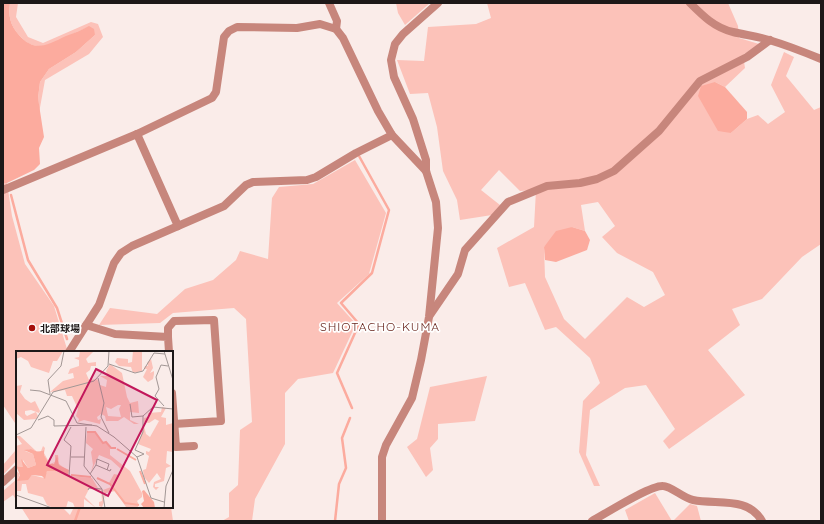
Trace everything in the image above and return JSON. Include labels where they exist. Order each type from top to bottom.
[{"type":"street","points":[[329,3],[337,21],[336,30]]},
{"type":"street","points":[[382,521],[382,458],[386,445],[412,398],[429,317],[438,228],[436,202],[426,171],[426,160],[413,119],[394,77],[391,60],[395,44],[403,34],[438,3]]},
{"type":"street","points":[[690,3],[714,25],[732,32],[770,40],[821,59]]},
{"type":"street","points":[[3,190],[137,134],[212,98],[216,92],[224,38],[229,31],[237,27],[297,28],[320,24],[336,30],[344,38],[378,111],[392,134],[426,171]]},
{"type":"street","points":[[429,317],[458,274],[466,250],[508,202],[547,186],[580,184],[597,179],[614,171],[659,131],[700,81],[747,57],[770,40]]},
{"type":"street","points":[[137,134],[178,226]]},
{"type":"street","points":[[70,351],[99,305],[114,263],[121,253],[132,246],[224,206],[246,185],[253,182],[307,180],[316,177],[392,134]]},
{"type":"street","points":[[169,351],[168,328],[174,321],[214,320],[221,421],[174,424]]},
{"type":"street","points":[[86,325],[115,334],[168,337]]},
{"type":"street","points":[[173,408],[176,447],[194,446]]},
{"type":"street","points":[[3,482],[16,470]]},
{"type":"street","points":[[592,521],[651,488],[663,486],[692,500],[743,505],[752,509],[762,521]]},
{"type":"shaded area","points":[[3,3],[10,3],[9,12],[12,24],[19,35],[30,44],[41,46],[89,26],[94,29],[95,35],[76,52],[49,69],[40,82],[38,98],[44,137],[39,148],[40,164],[34,170],[7,183],[3,183]]},
{"type":"shaded area","points":[[10,3],[18,3],[16,17],[28,37],[43,43],[91,22],[98,24],[103,37],[89,54],[45,80],[39,113],[38,98],[40,82],[49,69],[76,52],[95,35],[89,27],[47,45],[36,46],[30,44],[19,35],[12,24],[9,12]]},
{"type":"shaded area","points":[[396,3],[430,3],[405,25],[398,13]]},
{"type":"shaded area","points":[[487,3],[728,3],[738,26],[739,38],[759,44],[743,55],[745,68],[725,87],[715,82],[731,133],[747,119],[758,115],[768,124],[785,112],[771,85],[784,52],[794,57],[786,76],[814,110],[821,107],[821,244],[802,257],[762,299],[732,309],[740,325],[708,350],[745,395],[669,449],[663,441],[675,429],[646,385],[625,388],[590,410],[586,455],[600,486],[594,486],[579,452],[583,401],[600,383],[590,358],[556,327],[545,330],[525,283],[509,287],[497,248],[534,227],[536,190],[520,191],[499,170],[481,190],[500,205],[492,215],[460,220],[457,200],[443,171],[437,127],[428,93],[410,94],[397,60],[424,61],[428,27],[476,24],[491,18]],"holes":[[[598,202],[615,226],[602,237],[617,253],[653,272],[665,295],[644,307],[627,297],[585,339],[564,319],[545,277],[544,247],[572,227],[585,231],[581,205]]]},
{"type":"shaded area","points":[[715,82],[725,87],[747,112],[747,119],[731,133],[718,131],[698,96],[701,86]]},
{"type":"shaded area","points":[[355,160],[386,213],[369,274],[337,303],[356,324],[333,373],[298,379],[285,393],[285,444],[255,499],[252,521],[222,521],[229,517],[229,493],[238,485],[240,430],[252,422],[246,319],[234,308],[173,313],[160,323],[99,325],[110,308],[157,314],[185,289],[213,280],[236,260],[240,251],[268,259],[272,198],[279,187],[313,184]]},
{"type":"shaded area","name":"北部球場","points":[[3,183],[7,183],[12,216],[25,264],[54,306],[67,349],[66,351],[16,351],[16,423],[3,405]]},
{"type":"shaded area","points":[[572,227],[585,231],[590,240],[587,250],[556,262],[545,260],[544,247],[556,231]]},
{"type":"shaded area","points":[[487,376],[475,421],[438,424],[438,439],[430,448],[433,470],[426,477],[407,447],[417,439],[430,387]]},
{"type":"shaded area","points":[[15,423],[16,461],[3,475],[3,465],[15,451]]},
{"type":"shaded area","points":[[16,480],[16,500],[13,495],[3,502],[3,491]]},
{"type":"shaded area","points":[[655,493],[672,521],[629,521],[625,510]]},
{"type":"shaded area","points":[[690,504],[697,506],[701,521],[673,521]]},
{"type":"shaded area","points":[[22,508],[63,508],[70,515],[74,508],[171,508],[173,521],[30,521]]},
{"type":"waterway","points":[[352,408],[337,373],[359,324],[341,303],[372,273],[389,210],[359,156]]},
{"type":"waterway","points":[[11,195],[28,260],[57,308],[67,339]]},
{"type":"waterway","points":[[335,521],[339,484],[346,468],[342,438],[350,418]]},
{"type":"waterway","points":[[75,521],[80,508]]},
{"type":"place","name":"北部球場","points":[[32,328]]},
{"type":"district","name":"SHIOTACHO-KUMA","points":[[380,326]]}]
